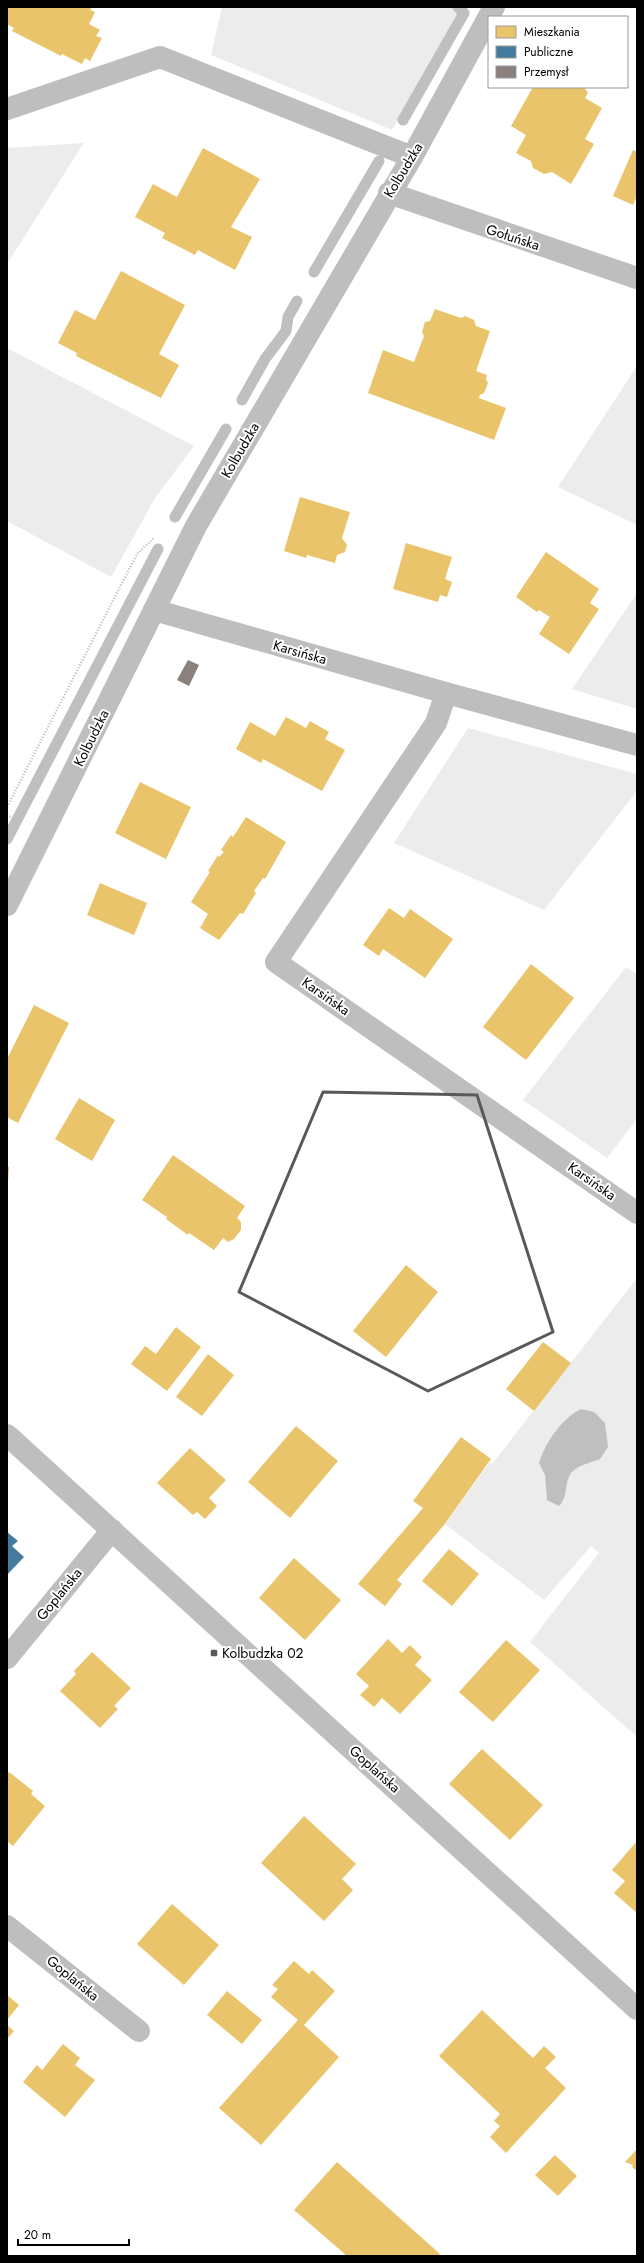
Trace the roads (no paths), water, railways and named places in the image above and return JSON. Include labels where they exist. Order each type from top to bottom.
[{"type":"street","name":"Kolbudzka","points":[[489,16],[494,7]]},
{"type":"street","name":"Kolbudzka","points":[[7,905],[196,526],[389,193],[412,157],[488,18]]},
{"type":"street","points":[[7,109],[160,57],[412,157]]},
{"type":"street","name":"Gołuńska","points":[[389,193],[637,278]]},
{"type":"street","name":"Karsińska","points":[[154,610],[446,694],[637,745]]},
{"type":"street","name":"Karsińska","points":[[446,694],[436,723],[276,962],[637,1213]]},
{"type":"street","name":"Goplańska","points":[[7,1435],[637,2009]]},
{"type":"street","name":"Goplańska","points":[[7,1658],[112,1530]]},
{"type":"street","name":"Goplańska","points":[[7,1926],[139,2031]]},
{"type":"waterway","points":[[403,120],[464,13],[458,7]]},
{"type":"waterway","points":[[314,272],[379,161]]},
{"type":"waterway","points":[[242,400],[265,359],[286,331],[288,317],[297,301]]},
{"type":"waterway","points":[[175,517],[226,429]]},
{"type":"waterway","points":[[7,839],[158,549]]},
{"type":"place","name":"Kolbudzka 02","points":[[214,1653]]}]
